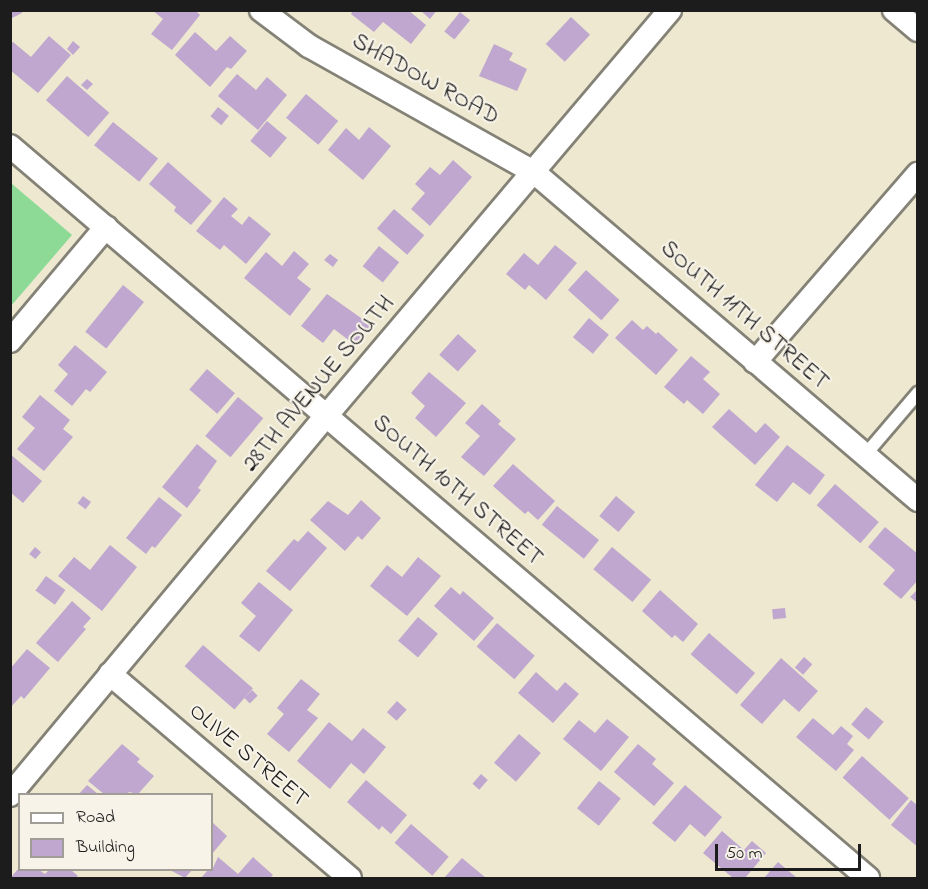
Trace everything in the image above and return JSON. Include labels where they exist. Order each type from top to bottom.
[{"type":"street","name":"28TH AVENUE SOUTH","points":[[10,795],[327,415],[535,173],[670,10]]},
{"type":"street","points":[[894,10],[918,30]]},
{"type":"street","name":"SHADOW ROAD","points":[[276,15],[309,46],[535,173]]},
{"type":"street","name":"SOUTH 10TH STREET","points":[[10,146],[868,879]]},
{"type":"street","name":"SOUTH 11TH STREET","points":[[535,173],[918,500]]},
{"type":"street","points":[[755,362],[918,174]]},
{"type":"street","points":[[10,341],[106,227]]},
{"type":"street","name":"OLIVE STREET","points":[[110,674],[350,879]]},
{"type":"lane","points":[[865,455],[918,393]]},
{"type":"green space","points":[[11,183],[72,235],[11,306]]},
{"type":"building","points":[[10,10],[21,10],[22,13],[10,19]]},
{"type":"building","points":[[152,10],[195,10],[200,15],[172,50],[151,34],[163,19]]},
{"type":"building","points":[[353,10],[408,10],[426,25],[411,44],[383,22],[374,32],[351,14]]},
{"type":"building","points":[[420,10],[437,10],[430,19]]},
{"type":"building","points":[[460,12],[470,20],[454,40],[444,31]]},
{"type":"building","points":[[571,17],[590,35],[565,62],[546,44]]},
{"type":"building","points":[[195,32],[216,51],[230,36],[247,51],[231,69],[227,67],[210,87],[175,55]]},
{"type":"building","points":[[49,36],[71,55],[38,93],[10,70],[10,44],[13,42],[31,57]]},
{"type":"building","points":[[73,41],[80,47],[73,55],[67,49]]},
{"type":"building","points":[[494,44],[513,53],[509,60],[527,69],[517,91],[479,76]]},
{"type":"building","points":[[237,74],[256,90],[267,77],[287,95],[258,130],[218,96]]},
{"type":"building","points":[[67,76],[109,113],[88,137],[46,100]]},
{"type":"building","points":[[87,79],[93,84],[87,90],[81,85]]},
{"type":"building","points":[[306,94],[338,121],[318,145],[286,118]]},
{"type":"building","points":[[218,107],[229,116],[221,125],[210,116]]},
{"type":"building","points":[[267,121],[287,138],[270,158],[250,141]]},
{"type":"building","points":[[113,122],[158,159],[139,182],[94,145]]},
{"type":"building","points":[[369,127],[391,146],[363,180],[328,150],[346,128],[359,140]]},
{"type":"building","points":[[453,160],[472,177],[430,226],[411,209],[425,193],[415,184],[430,167],[440,175]]},
{"type":"building","points":[[168,162],[212,201],[191,225],[174,211],[176,207],[149,184]]},
{"type":"building","points":[[224,197],[238,209],[231,216],[242,225],[249,216],[271,234],[246,264],[224,245],[220,250],[196,231]]},
{"type":"building","points":[[394,209],[424,235],[407,255],[377,229]]},
{"type":"building","points":[[555,245],[577,263],[546,300],[529,285],[525,290],[506,274],[524,253],[538,265]]},
{"type":"building","points":[[379,246],[399,262],[383,283],[363,266]]},
{"type":"building","points":[[294,251],[309,264],[297,278],[311,289],[290,316],[244,278],[266,252],[282,266]]},
{"type":"building","points":[[330,254],[338,260],[333,267],[324,260]]},
{"type":"building","points":[[586,270],[619,300],[601,320],[568,290]]},
{"type":"building","points":[[123,285],[144,302],[106,349],[85,332]]},
{"type":"building","points":[[327,294],[371,325],[355,345],[334,329],[323,343],[301,326]]},
{"type":"building","points":[[589,318],[609,335],[593,354],[573,337]]},
{"type":"building","points":[[632,320],[643,330],[647,326],[656,334],[658,332],[678,350],[656,375],[615,338]]},
{"type":"building","points":[[458,334],[477,351],[458,372],[439,355]]},
{"type":"building","points":[[75,345],[107,372],[90,392],[86,389],[72,406],[54,391],[68,374],[58,365]]},
{"type":"building","points":[[691,356],[710,372],[703,379],[720,394],[703,414],[687,400],[684,404],[664,387]]},
{"type":"building","points":[[207,369],[235,393],[217,414],[189,389]]},
{"type":"building","points":[[429,372],[466,403],[436,437],[415,418],[425,406],[411,393]]},
{"type":"building","points":[[40,395],[70,420],[63,429],[73,437],[44,471],[17,449],[35,428],[22,417]]},
{"type":"building","points":[[238,397],[263,418],[230,457],[205,436]]},
{"type":"building","points":[[482,404],[501,421],[498,424],[516,439],[484,476],[461,457],[480,436],[465,423]]},
{"type":"building","points":[[729,409],[756,433],[765,423],[780,437],[755,465],[712,427]]},
{"type":"building","points":[[197,444],[217,461],[198,488],[201,490],[187,508],[162,487]]},
{"type":"building","points":[[787,445],[825,475],[810,495],[793,482],[777,502],[755,485]]},
{"type":"building","points":[[10,454],[42,481],[23,503],[10,492]]},
{"type":"building","points":[[513,464],[555,501],[538,520],[528,511],[525,514],[493,486]]},
{"type":"building","points":[[835,484],[879,522],[860,543],[817,505]]},
{"type":"building","points":[[83,496],[91,502],[86,509],[78,503]]},
{"type":"building","points":[[616,496],[635,512],[618,532],[599,516]]},
{"type":"building","points":[[159,497],[182,515],[155,548],[152,546],[146,554],[126,538]]},
{"type":"building","points":[[361,500],[381,518],[362,540],[358,536],[345,551],[310,520],[328,501],[348,515]]},
{"type":"building","points":[[557,506],[599,540],[584,559],[542,525]]},
{"type":"building","points":[[885,527],[918,554],[918,580],[901,599],[883,584],[895,570],[868,547]]},
{"type":"building","points":[[308,531],[327,548],[290,591],[266,571],[294,539],[298,542]]},
{"type":"building","points":[[110,545],[137,567],[102,611],[58,576],[74,557],[90,570]]},
{"type":"building","points":[[35,547],[41,552],[35,559],[29,554]]},
{"type":"building","points":[[612,547],[651,580],[632,602],[593,569]]},
{"type":"building","points":[[418,557],[441,576],[407,616],[370,586],[387,565],[402,577]]},
{"type":"building","points":[[46,576],[65,590],[55,605],[35,591]]},
{"type":"building","points":[[259,582],[293,610],[259,652],[239,636],[256,616],[241,603]]},
{"type":"building","points":[[451,587],[460,595],[463,591],[494,618],[474,641],[434,606]]},
{"type":"building","points":[[918,589],[918,603],[910,597]]},
{"type":"building","points":[[660,590],[698,624],[683,642],[675,635],[672,638],[642,611]]},
{"type":"building","points":[[72,601],[91,618],[83,627],[86,629],[58,662],[36,643]]},
{"type":"building","points":[[785,608],[786,618],[773,619],[772,609]]},
{"type":"building","points":[[418,617],[438,634],[418,657],[398,641]]},
{"type":"building","points":[[497,623],[535,656],[514,679],[477,646]]},
{"type":"building","points":[[709,633],[755,673],[737,694],[691,654]]},
{"type":"building","points":[[203,645],[253,688],[234,709],[185,666]]},
{"type":"building","points":[[27,649],[50,668],[24,699],[21,696],[10,708],[10,669]]},
{"type":"building","points":[[804,657],[812,664],[803,675],[795,668]]},
{"type":"building","points":[[781,658],[818,691],[799,712],[784,699],[762,724],[740,705]]},
{"type":"building","points":[[536,672],[557,691],[565,682],[579,694],[553,723],[518,693]]},
{"type":"building","points":[[301,679],[320,694],[307,710],[318,718],[289,752],[267,734],[284,714],[277,708]]},
{"type":"building","points":[[252,690],[258,696],[250,703],[244,698]]},
{"type":"building","points":[[397,701],[407,710],[397,721],[387,712]]},
{"type":"building","points":[[866,707],[884,722],[869,739],[851,725]]},
{"type":"building","points":[[813,718],[833,735],[841,726],[853,736],[847,744],[854,750],[836,771],[796,737]]},
{"type":"building","points":[[607,719],[629,737],[601,771],[563,739],[579,720],[595,733]]},
{"type":"building","points":[[329,722],[352,741],[363,728],[386,747],[364,774],[351,763],[330,789],[297,761]]},
{"type":"building","points":[[519,734],[541,753],[516,782],[494,763]]},
{"type":"building","points":[[122,744],[140,759],[137,762],[154,776],[139,793],[103,793],[88,781]]},
{"type":"building","points":[[638,744],[656,759],[652,764],[674,783],[654,806],[614,772]]},
{"type":"building","points":[[862,756],[909,798],[889,820],[843,778]]},
{"type":"building","points":[[481,774],[488,780],[479,790],[472,784]]},
{"type":"building","points":[[366,780],[407,815],[391,834],[382,826],[379,830],[347,802]]},
{"type":"building","points":[[599,781],[621,799],[599,826],[577,808]]},
{"type":"building","points":[[87,785],[97,793],[80,793]]},
{"type":"building","points":[[685,785],[722,817],[705,837],[690,824],[675,842],[652,823]]},
{"type":"building","points":[[911,800],[918,806],[918,847],[891,825]]},
{"type":"building","points":[[213,823],[227,836],[213,853]]},
{"type":"building","points":[[411,824],[449,857],[432,876],[395,843]]},
{"type":"building","points":[[722,831],[744,850],[752,841],[766,853],[745,878],[733,878],[703,853]]},
{"type":"building","points":[[218,857],[238,874],[253,857],[273,875],[270,878],[202,877],[207,871],[213,871]]},
{"type":"building","points":[[462,858],[486,878],[444,878]]},
{"type":"building","points":[[778,862],[797,878],[764,878]]},
{"type":"building","points":[[18,869],[40,871],[45,874],[48,871],[72,871],[78,876],[75,878],[10,878]]},
{"type":"building","points":[[172,871],[191,871],[185,878]]}]
